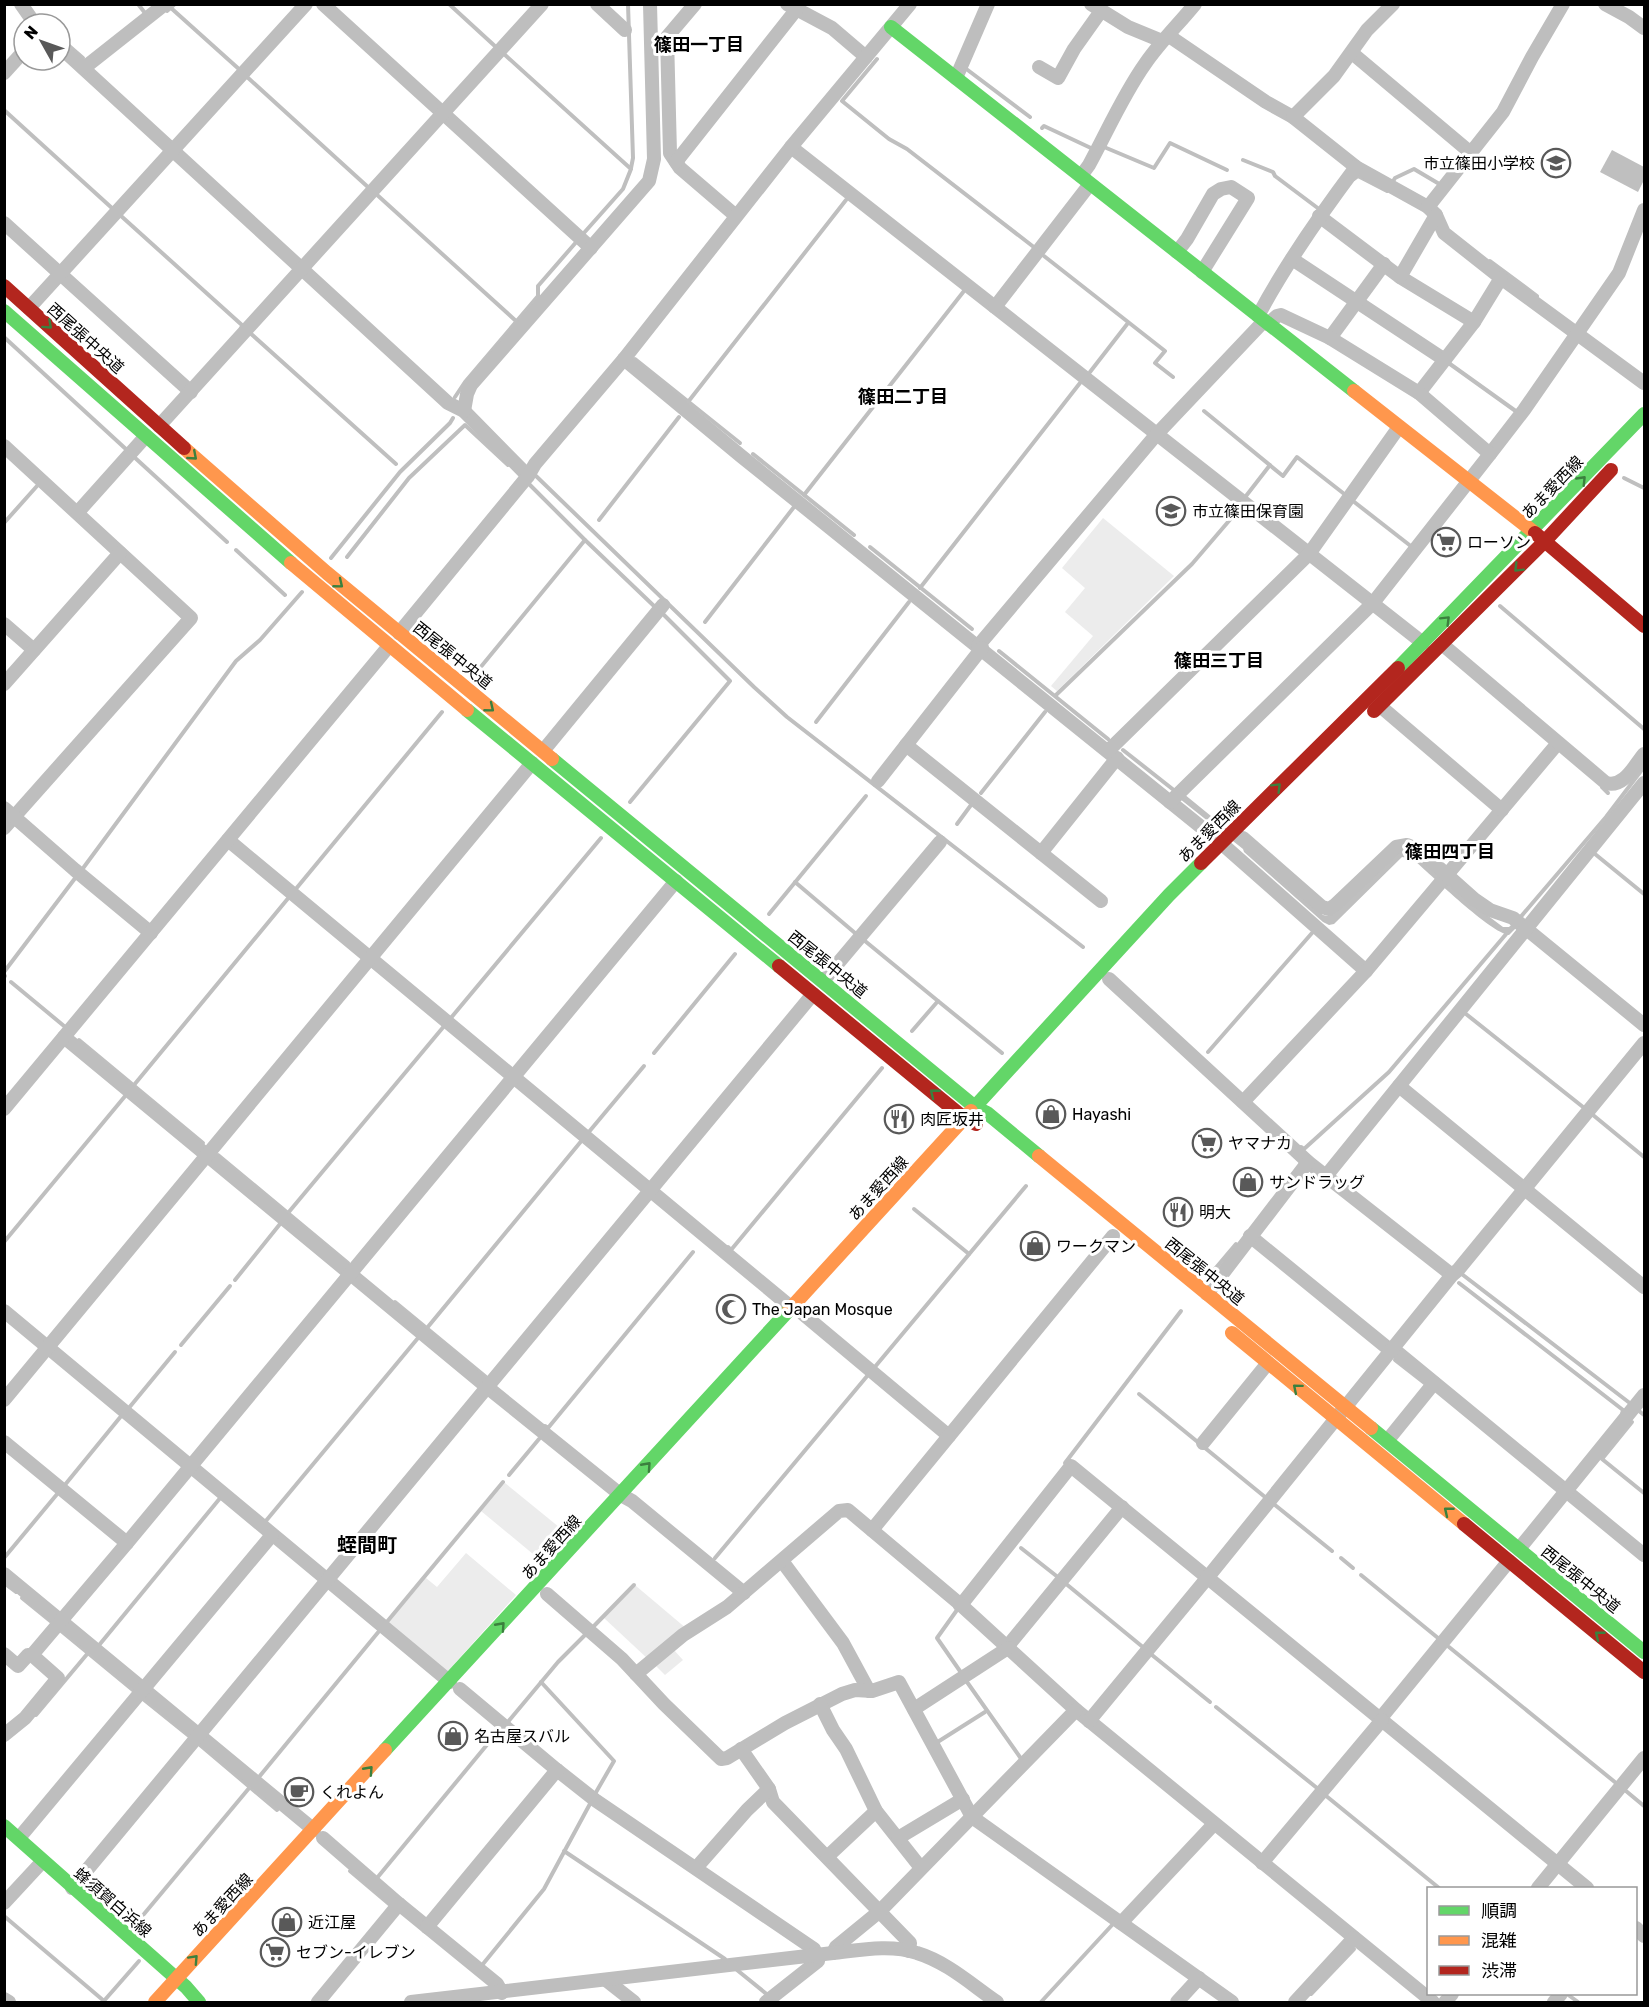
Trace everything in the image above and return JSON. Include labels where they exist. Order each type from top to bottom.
[{"type":"main road","points":[[891,27],[1533,531],[1644,626]]},
{"type":"main road","name":"西尾張中央道","points":[[4,286],[159,426],[399,633],[1644,1652]]},
{"type":"main road","points":[[7,318],[26,305]]},
{"type":"main road","name":"西尾張中央道","points":[[7,318],[389,646],[976,1125]]},
{"type":"main road","name":"あま愛西線","points":[[1240,835],[1644,414]]},
{"type":"main road","name":"あま愛西線","points":[[172,2002],[181,1983],[321,1836],[797,1311],[976,1125],[981,1110],[1169,895],[1240,835],[1380,706],[1545,541],[1622,459]]},
{"type":"main road","name":"あま愛西線","points":[[981,1110],[1109,979],[1225,847]]},
{"type":"main road","name":"西尾張中央道","points":[[1222,1326],[1644,1672]]},
{"type":"main road","name":"あま愛西線","points":[[601,1535],[626,1498]]},
{"type":"main road","name":"あま愛西線","points":[[454,1690],[472,1676]]},
{"type":"main road","name":"蜂須賀白浜線","points":[[10,1834],[181,1983],[199,2002]]},
{"type":"main road","name":"あま愛西線","points":[[155,2002],[181,1983],[299,1864]]},
{"type":"street","points":[[84,68],[165,4]]},
{"type":"street","points":[[26,305],[61,274],[306,4]]},
{"type":"street","points":[[322,4],[591,248]]},
{"type":"street","points":[[159,426],[542,4]]},
{"type":"street","points":[[597,4],[625,30]]},
{"type":"street","points":[[464,411],[471,385],[649,181],[653,167],[650,4]]},
{"type":"street","points":[[695,4],[667,37],[670,153],[680,168],[736,216]]},
{"type":"street","points":[[399,633],[624,359],[791,147],[910,4]]},
{"type":"street","points":[[956,78],[988,4]]},
{"type":"street","points":[[995,307],[1086,180],[1089,165],[1143,66],[1195,4]]},
{"type":"street","points":[[1293,117],[1334,76],[1367,30],[1393,4]]},
{"type":"street","points":[[1400,277],[1432,211],[1471,153],[1503,112],[1563,4]]},
{"type":"street","points":[[1610,5],[1644,28]]},
{"type":"street","points":[[676,162],[792,7],[832,28],[866,57]]},
{"type":"street","points":[[1039,67],[1058,78],[1096,8],[1128,27],[1165,38],[1293,117],[1356,167],[1432,211],[1444,233],[1501,278],[1644,383]]},
{"type":"street","points":[[1352,53],[1471,153]]},
{"type":"street","points":[[72,58],[448,403],[464,411],[528,476]]},
{"type":"street","points":[[791,147],[1423,643]]},
{"type":"street","points":[[878,781],[980,647],[1156,435],[1263,321],[1292,259],[1319,216],[1356,167]]},
{"type":"street","points":[[1177,252],[1214,194],[1221,189],[1231,187],[1248,198],[1202,272]]},
{"type":"street","points":[[1170,802],[1372,603],[1524,410],[1639,245],[1644,210]]},
{"type":"street","points":[[1319,216],[1400,277],[1474,322]]},
{"type":"street","points":[[4,223],[191,392]]},
{"type":"street","points":[[1292,259],[1444,360]]},
{"type":"street","points":[[1330,338],[1384,264]]},
{"type":"street","points":[[1419,393],[1474,322],[1501,278]]},
{"type":"street","points":[[1263,321],[1281,315],[1330,338],[1419,393],[1490,454]]},
{"type":"street","points":[[624,359],[741,456],[1113,754],[1225,847],[1366,970]]},
{"type":"street","points":[[1041,853],[1113,754],[1309,554],[1399,428]]},
{"type":"street","points":[[78,512],[146,436]]},
{"type":"street","points":[[4,446],[191,618],[9,812],[4,828]]},
{"type":"street","points":[[4,684],[120,553]]},
{"type":"street","points":[[543,751],[663,605]]},
{"type":"street","points":[[4,624],[34,650]]},
{"type":"street","points":[[1443,645],[1606,783],[1614,785],[1621,782],[1644,754]]},
{"type":"street","points":[[4,1109],[389,646]]},
{"type":"street","points":[[1380,706],[1502,810]]},
{"type":"street","points":[[1243,1102],[1366,970],[1558,743]]},
{"type":"street","points":[[906,745],[1101,900]]},
{"type":"street","points":[[4,1400],[532,763]]},
{"type":"street","points":[[1326,1176],[1399,1086],[1521,924],[1644,783]]},
{"type":"street","points":[[9,812],[151,933]]},
{"type":"street","points":[[1240,835],[1322,907],[1329,909],[1396,847],[1407,845],[1419,850],[1444,879],[1490,910],[1521,924],[1644,1025]]},
{"type":"street","points":[[228,840],[949,1436]]},
{"type":"street","points":[[823,981],[940,842]]},
{"type":"street","points":[[4,1654],[18,1666],[28,1654],[32,1655],[62,1621],[676,881]]},
{"type":"street","points":[[1109,979],[1308,1161],[1452,1275]]},
{"type":"street","points":[[72,1888],[813,994]]},
{"type":"street","points":[[64,1037],[487,1387],[744,1593]]},
{"type":"street","points":[[1089,1721],[1336,1420],[1391,1349],[1644,1043]]},
{"type":"street","points":[[1399,1086],[1644,1287]]},
{"type":"street","points":[[1207,1294],[1308,1161]]},
{"type":"street","points":[[872,1530],[1113,1236]]},
{"type":"street","points":[[1250,1236],[1644,1555]]},
{"type":"street","points":[[4,1311],[328,1580],[454,1690],[595,1800],[814,1949],[818,1961],[766,2002]]},
{"type":"street","points":[[1203,1443],[1268,1363]]},
{"type":"street","points":[[1387,1441],[1434,1383]]},
{"type":"street","points":[[1519,1549],[1644,1395]]},
{"type":"street","points":[[4,1442],[127,1544]]},
{"type":"street","points":[[961,1605],[1071,1466],[1586,1887]]},
{"type":"street","points":[[914,1709],[1008,1648],[1122,1507]]},
{"type":"street","points":[[636,1674],[684,1635],[728,1607],[839,1511],[848,1510],[961,1605],[1089,1721],[1434,2002]]},
{"type":"street","points":[[10,1834],[144,1689],[272,1535]]},
{"type":"street","points":[[782,1561],[843,1643],[869,1691]]},
{"type":"street","points":[[1262,1863],[1509,1561]]},
{"type":"street","points":[[4,1574],[497,1984],[502,1993]]},
{"type":"street","points":[[547,1594],[622,1659],[664,1704],[721,1759],[727,1758],[820,1704],[855,1690],[869,1691],[899,1682],[972,1817],[1232,2002]]},
{"type":"street","points":[[4,1735],[25,1718],[58,1678],[32,1655]]},
{"type":"street","points":[[820,1704],[846,1749],[876,1811],[921,1868]]},
{"type":"street","points":[[833,1953],[836,1947],[880,1911],[1076,1710]]},
{"type":"street","points":[[741,1749],[769,1789],[773,1802],[910,1943],[909,1951]]},
{"type":"street","points":[[1539,1887],[1644,1758]]},
{"type":"street","points":[[427,1927],[557,1770]]},
{"type":"street","points":[[696,1868],[747,1810],[769,1789]]},
{"type":"street","points":[[898,1838],[963,1799]]},
{"type":"street","points":[[827,1857],[876,1811]]},
{"type":"street","points":[[1121,1923],[1214,1824]]},
{"type":"street","points":[[4,1903],[42,1862]]},
{"type":"street","points":[[318,2002],[399,1904]]},
{"type":"street","points":[[1295,2002],[1354,1938]]},
{"type":"street","points":[[411,2002],[468,2000],[502,1993],[867,1949],[916,1952],[944,1965],[997,2002]]},
{"type":"street","points":[[1176,2002],[1199,1978]]},
{"type":"street","points":[[606,1980],[634,2002]]},
{"type":"street","points":[[4,1999],[9,2002]]},
{"type":"shaded area","points":[[1612,150],[1644,167],[1644,180],[1638,192],[1600,172]]},
{"type":"shaded area","points":[[1103,518],[1174,576],[1057,691],[1051,686],[1093,636],[1065,612],[1085,588],[1062,568]]},
{"type":"shaded area","points":[[1184,794],[1323,915],[1328,916],[1333,913],[1400,850],[1415,853],[1471,903],[1503,927],[1509,927],[1514,922],[1518,926],[1509,935],[1500,932],[1476,915],[1415,861],[1402,857],[1334,924],[1329,925],[1243,849],[1180,799]]},
{"type":"shaded area","points":[[505,1483],[570,1536],[545,1564],[481,1511]]},
{"type":"shaded area","points":[[466,1553],[516,1595],[447,1672],[386,1625],[426,1578],[437,1587]]},
{"type":"shaded area","points":[[636,1586],[687,1629],[648,1659],[604,1618]]},
{"type":"shaded area","points":[[673,1649],[683,1660],[665,1675],[654,1664]]},
{"type":"waterway","points":[[138,4],[145,13]]},
{"type":"waterway","points":[[167,11],[175,4]]},
{"type":"waterway","points":[[449,4],[497,48]]},
{"type":"waterway","points":[[628,4],[633,158],[631,168]]},
{"type":"waterway","points":[[171,8],[240,70]]},
{"type":"waterway","points":[[72,48],[83,58]]},
{"type":"waterway","points":[[504,54],[631,169],[623,189],[583,234]]},
{"type":"waterway","points":[[877,59],[842,101],[1035,248]]},
{"type":"waterway","points":[[965,68],[1030,117]]},
{"type":"waterway","points":[[246,76],[369,188]]},
{"type":"waterway","points":[[4,110],[113,209]]},
{"type":"waterway","points":[[1042,128],[1044,126],[1093,149]]},
{"type":"waterway","points":[[1104,147],[1154,168],[1170,143],[1227,170]]},
{"type":"waterway","points":[[1243,160],[1273,172],[1275,176],[1319,209]]},
{"type":"waterway","points":[[1392,183],[1395,178],[1414,169],[1441,185]]},
{"type":"waterway","points":[[1354,179],[1358,176],[1387,191]]},
{"type":"waterway","points":[[375,193],[516,321]]},
{"type":"waterway","points":[[688,402],[846,200]]},
{"type":"waterway","points":[[120,215],[243,326],[241,328]]},
{"type":"waterway","points":[[455,397],[538,296],[538,286],[578,240]]},
{"type":"waterway","points":[[1044,256],[1165,351],[1155,363],[1173,377]]},
{"type":"waterway","points":[[1490,261],[1537,296]]},
{"type":"waterway","points":[[804,495],[964,291]]},
{"type":"waterway","points":[[1090,372],[1128,323]]},
{"type":"waterway","points":[[249,332],[396,464]]},
{"type":"waterway","points":[[5,338],[128,451]]},
{"type":"waterway","points":[[635,359],[740,443]]},
{"type":"waterway","points":[[1450,364],[1517,412]]},
{"type":"waterway","points":[[920,588],[1080,383]]},
{"type":"waterway","points":[[1204,411],[1283,476],[1297,457],[1343,493]]},
{"type":"waterway","points":[[599,520],[679,417]]},
{"type":"waterway","points":[[331,558],[400,472],[453,418]]},
{"type":"waterway","points":[[347,557],[409,478],[465,425],[508,465]]},
{"type":"waterway","points":[[753,454],[854,535]]},
{"type":"waterway","points":[[133,456],[227,542]]},
{"type":"waterway","points":[[1246,496],[1270,465]]},
{"type":"waterway","points":[[536,476],[787,717],[1083,947]]},
{"type":"waterway","points":[[1624,478],[1644,488]]},
{"type":"waterway","points":[[529,484],[654,606]]},
{"type":"waterway","points":[[4,523],[37,486]]},
{"type":"waterway","points":[[1353,501],[1412,547]]},
{"type":"waterway","points":[[705,622],[794,507]]},
{"type":"waterway","points":[[1056,695],[1192,564],[1240,508]]},
{"type":"waterway","points":[[475,674],[585,540]]},
{"type":"waterway","points":[[870,547],[972,629]]},
{"type":"waterway","points":[[236,550],[285,595]]},
{"type":"waterway","points":[[81,871],[236,661],[260,640],[302,592]]},
{"type":"waterway","points":[[816,722],[909,602]]},
{"type":"waterway","points":[[1500,606],[1644,729]]},
{"type":"waterway","points":[[630,802],[730,681],[664,615]]},
{"type":"waterway","points":[[999,651],[1108,739]]},
{"type":"waterway","points":[[295,890],[442,712]]},
{"type":"waterway","points":[[981,793],[1045,712]]},
{"type":"waterway","points":[[1123,750],[1175,791]]},
{"type":"waterway","points":[[1518,920],[1606,817],[1644,767]]},
{"type":"waterway","points":[[1602,787],[1608,793]]},
{"type":"waterway","points":[[769,914],[866,796]]},
{"type":"waterway","points":[[957,824],[971,805]]},
{"type":"waterway","points":[[450,1019],[601,838]]},
{"type":"waterway","points":[[1595,854],[1644,894]]},
{"type":"waterway","points":[[4,972],[76,877]]},
{"type":"waterway","points":[[795,882],[855,933]]},
{"type":"waterway","points":[[134,1085],[290,896]]},
{"type":"waterway","points":[[1208,1052],[1312,933]]},
{"type":"waterway","points":[[1301,1147],[1304,1149],[1389,1072],[1507,933]]},
{"type":"waterway","points":[[865,941],[938,1001]]},
{"type":"waterway","points":[[654,1053],[735,954]]},
{"type":"waterway","points":[[11,982],[64,1026]]},
{"type":"waterway","points":[[912,1031],[938,1001],[1002,1053]]},
{"type":"waterway","points":[[1466,1014],[1583,1107]]},
{"type":"waterway","points":[[288,1213],[445,1025]]},
{"type":"waterway","points":[[79,1040],[203,1143]]},
{"type":"waterway","points":[[588,1133],[644,1066]]},
{"type":"waterway","points":[[728,1247],[731,1250],[882,1068]]},
{"type":"waterway","points":[[4,1242],[126,1095]]},
{"type":"waterway","points":[[1593,1115],[1644,1157]]},
{"type":"waterway","points":[[427,1328],[583,1139]]},
{"type":"waterway","points":[[218,1155],[348,1263]]},
{"type":"waterway","points":[[874,1368],[1026,1186]]},
{"type":"waterway","points":[[914,1209],[969,1254]]},
{"type":"waterway","points":[[235,1280],[280,1224]]},
{"type":"waterway","points":[[1209,1276],[1236,1244]]},
{"type":"waterway","points":[[545,1426],[548,1428],[693,1252]]},
{"type":"waterway","points":[[1463,1275],[1631,1404]]},
{"type":"waterway","points":[[1459,1283],[1623,1410],[1622,1414]]},
{"type":"waterway","points":[[181,1345],[230,1286]]},
{"type":"waterway","points":[[395,1302],[486,1377]]},
{"type":"waterway","points":[[1065,1463],[1181,1311]]},
{"type":"waterway","points":[[265,1522],[418,1338]]},
{"type":"waterway","points":[[128,1409],[175,1352]]},
{"type":"waterway","points":[[1395,1360],[1427,1385]]},
{"type":"waterway","points":[[715,1558],[868,1375]]},
{"type":"waterway","points":[[1139,1394],[1265,1497]]},
{"type":"waterway","points":[[1639,1411],[1644,1415]]},
{"type":"waterway","points":[[64,1486],[122,1415]]},
{"type":"waterway","points":[[1632,1422],[1602,1459],[1644,1493]]},
{"type":"waterway","points":[[509,1475],[539,1439]]},
{"type":"waterway","points":[[386,1623],[503,1482]]},
{"type":"waterway","points":[[4,1558],[58,1493]]},
{"type":"waterway","points":[[100,1644],[221,1497]]},
{"type":"waterway","points":[[1275,1505],[1332,1551]]},
{"type":"waterway","points":[[1021,1548],[1059,1578]]},
{"type":"waterway","points":[[1341,1558],[1353,1568]]},
{"type":"waterway","points":[[1361,1575],[1438,1638]]},
{"type":"waterway","points":[[4,1583],[16,1592]]},
{"type":"waterway","points":[[1065,1583],[1144,1648]]},
{"type":"waterway","points":[[593,1627],[634,1585]]},
{"type":"waterway","points":[[22,1598],[54,1624]]},
{"type":"waterway","points":[[955,1607],[957,1610],[937,1638],[962,1674]]},
{"type":"waterway","points":[[60,1630],[134,1691]]},
{"type":"waterway","points":[[259,1777],[380,1630]]},
{"type":"waterway","points":[[507,1723],[558,1662],[585,1635]]},
{"type":"waterway","points":[[1449,1647],[1616,1783]]},
{"type":"waterway","points":[[36,1715],[88,1653]]},
{"type":"waterway","points":[[1152,1655],[1210,1702]]},
{"type":"waterway","points":[[541,1682],[614,1761],[595,1794]]},
{"type":"waterway","points":[[967,1682],[1022,1760]]},
{"type":"waterway","points":[[143,1699],[189,1736]]},
{"type":"waterway","points":[[1216,1707],[1317,1788]]},
{"type":"waterway","points":[[936,1743],[985,1712]]},
{"type":"waterway","points":[[377,1878],[500,1729]]},
{"type":"waterway","points":[[200,1745],[277,1810]]},
{"type":"waterway","points":[[134,1926],[250,1787]]},
{"type":"waterway","points":[[1626,1791],[1644,1806]]},
{"type":"waterway","points":[[1325,1795],[1438,1887]]},
{"type":"waterway","points":[[483,1964],[544,1889],[591,1802]]},
{"type":"waterway","points":[[564,1851],[725,1959]]},
{"type":"waterway","points":[[350,1871],[389,1904]]},
{"type":"waterway","points":[[4,1916],[104,2001]]},
{"type":"waterway","points":[[1041,2002],[1113,1924]]},
{"type":"waterway","points":[[1311,1994],[1354,1949]]},
{"type":"waterway","points":[[103,2002],[139,1961]]},
{"type":"waterway","points":[[737,1970],[769,1996]]},
{"type":"waterway","points":[[1568,1995],[1578,2002]]},
{"type":"traffic: fast","points":[[891,27],[1354,391]]},
{"type":"traffic: fast","points":[[4,311],[291,563]]},
{"type":"traffic: fast","points":[[1398,668],[1644,414]]},
{"type":"traffic: fast","points":[[467,710],[779,966]]},
{"type":"traffic: fast","points":[[552,759],[975,1107],[987,1113],[1039,1156]]},
{"type":"traffic: fast","points":[[971,1111],[1201,863]]},
{"type":"traffic: fast","points":[[385,1750],[789,1310]]},
{"type":"traffic: fast","points":[[1371,1428],[1644,1652]]},
{"type":"traffic: fast","points":[[4,1826],[186,1987],[199,2002]]},
{"type":"traffic: slow","points":[[1354,391],[1535,533]]},
{"type":"traffic: slow","points":[[184,448],[327,573],[552,759]]},
{"type":"traffic: slow","points":[[291,563],[467,710]]},
{"type":"traffic: slow","points":[[789,1310],[971,1111]]},
{"type":"traffic: slow","points":[[1039,1156],[1371,1428]]},
{"type":"traffic: slow","points":[[1232,1333],[1464,1524]]},
{"type":"traffic: slow","points":[[155,2002],[385,1750]]},
{"type":"traffic: jam","points":[[4,286],[184,448]]},
{"type":"traffic: jam","points":[[1374,711],[1545,541],[1611,470]]},
{"type":"traffic: jam","points":[[1535,533],[1644,626]]},
{"type":"traffic: jam","points":[[1201,863],[1398,668]]},
{"type":"traffic: jam","points":[[779,966],[964,1118],[976,1124]]},
{"type":"traffic: jam","points":[[1464,1524],[1644,1672]]},
{"type":"place","name":"市立篠田小学校","points":[[1556,163]]},
{"type":"place","name":"市立篠田保育園","points":[[1171,511]]},
{"type":"place","name":"ローソン","points":[[1446,542]]},
{"type":"place","name":"Hayashi","points":[[1051,1114]]},
{"type":"place","name":"肉匠坂井","points":[[899,1119]]},
{"type":"place","name":"ヤマナカ","points":[[1207,1143]]},
{"type":"place","name":"サンドラッグ","points":[[1248,1182]]},
{"type":"place","name":"明大","points":[[1178,1212]]},
{"type":"place","name":"ワークマン","points":[[1035,1246]]},
{"type":"place","name":"The Japan Mosque","points":[[731,1309]]},
{"type":"place","name":"名古屋スバル","points":[[453,1736]]},
{"type":"place","name":"くれよん","points":[[299,1792]]},
{"type":"place","name":"近江屋","points":[[287,1922]]},
{"type":"place","name":"セブン-イレブン","points":[[275,1952]]},
{"type":"district","name":"篠田一丁目","points":[[699,45]]},
{"type":"district","name":"篠田二丁目","points":[[903,397]]},
{"type":"district","name":"篠田三丁目","points":[[1219,661]]},
{"type":"district","name":"篠田四丁目","points":[[1450,852]]},
{"type":"district","name":"蛭間町","points":[[367,1545]]}]
